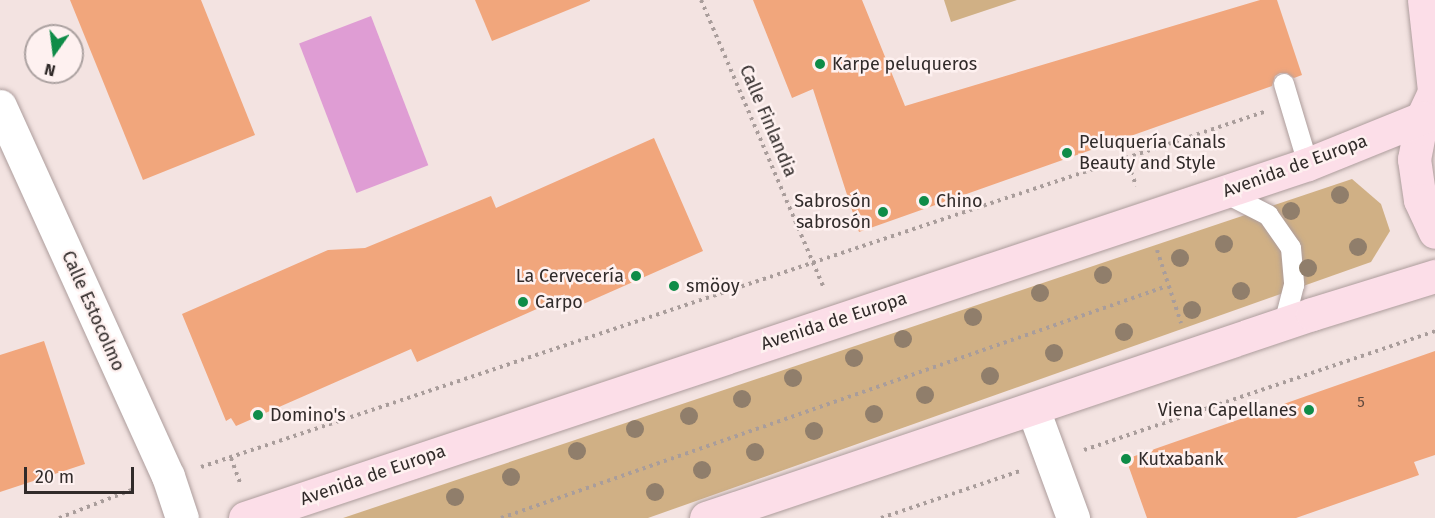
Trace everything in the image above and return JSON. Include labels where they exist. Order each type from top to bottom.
[{"type":"street","points":[[1424,0],[1430,100],[1414,159],[1420,200],[1435,232]]},
{"type":"street","name":"Avenida de Europa","points":[[245,518],[1308,164],[1430,100]]},
{"type":"street","name":"Calle Estocolmo","points":[[0,106],[168,476],[182,518]]},
{"type":"street","points":[[706,518],[1193,354],[1435,276]]},
{"type":"street","points":[[1033,409],[1073,518]]},
{"type":"lane","points":[[1286,93],[1308,164]]},
{"type":"lane","points":[[1223,192],[1268,215],[1291,248],[1294,285],[1284,324]]},
{"type":"path","name":"Calle Finlandia","points":[[701,0],[815,264],[835,320]]},
{"type":"path","points":[[59,518],[168,476],[231,459],[1126,158],[1286,93]]},
{"type":"path","points":[[1126,158],[1167,286],[1193,354]]},
{"type":"path","points":[[501,518],[1167,286]]},
{"type":"path","points":[[882,518],[1435,331]]},
{"type":"shaded area","points":[[944,0],[1017,0],[951,22]]},
{"type":"shaded area","points":[[371,16],[428,165],[356,193],[299,44]]},
{"type":"shaded area","points":[[1352,179],[1381,204],[1390,231],[1371,262],[648,518],[343,518]]},
{"type":"building","points":[[70,0],[201,0],[255,135],[143,180],[84,35],[84,24],[80,24]]},
{"type":"building","points":[[475,0],[590,0],[590,1],[492,41]]},
{"type":"building","points":[[753,0],[862,0],[905,106],[1260,0],[1277,0],[1302,75],[1294,78],[1287,73],[1280,73],[1275,76],[1272,86],[859,232],[813,89],[792,98]]},
{"type":"building","points":[[654,138],[703,251],[572,309],[566,296],[417,362],[411,349],[236,426],[231,418],[226,421],[182,314],[328,250],[365,248],[491,196],[496,208]]},
{"type":"building","points":[[44,341],[85,464],[0,492],[0,355]]},
{"type":"building","points":[[1435,351],[1435,455],[1414,462],[1419,475],[1296,518],[1147,518],[1126,459]]},
{"type":"place","name":"Karpe peluqueros","points":[[820,64]]},
{"type":"place","name":"Peluquería Canals Beauty and Style","points":[[1067,153]]},
{"type":"place","name":"Chino","points":[[924,201]]},
{"type":"place","name":"Sabrosón sabrosón","points":[[883,212]]},
{"type":"place","name":"La Cervecería","points":[[636,276]]},
{"type":"place","name":"smöoy","points":[[674,286]]},
{"type":"place","name":"Carpo","points":[[523,302]]},
{"type":"place","name":"Viena Capellanes","points":[[1309,410]]},
{"type":"place","name":"Domino's","points":[[258,415]]},
{"type":"place","name":"Kutxabank","points":[[1126,459]]}]
